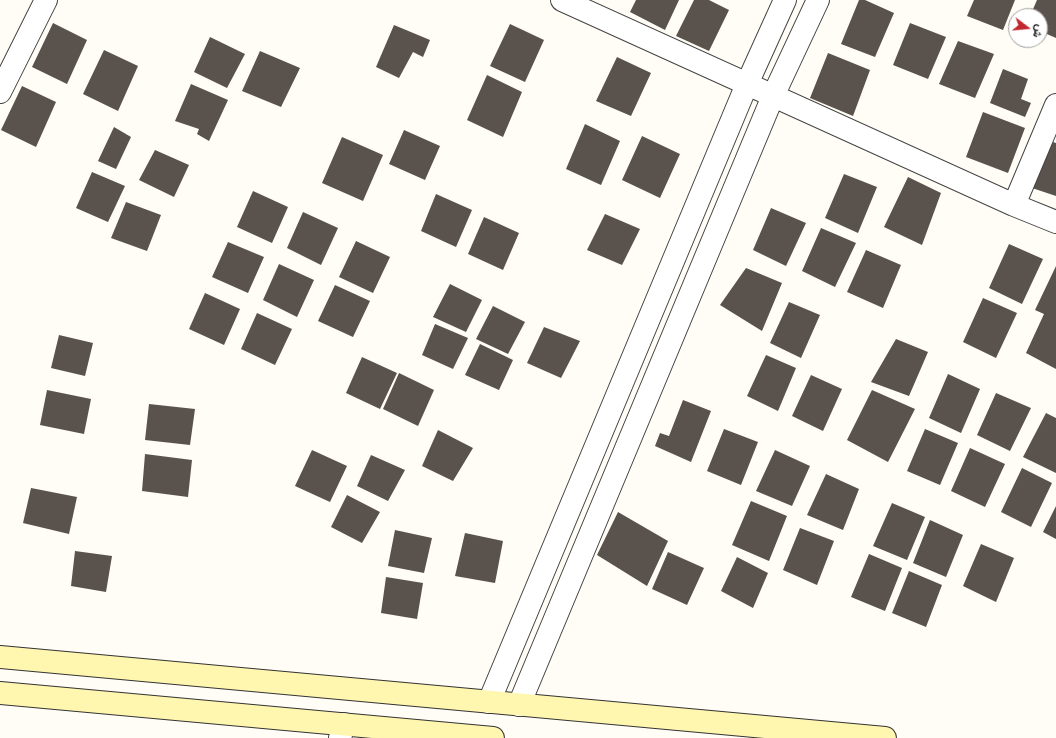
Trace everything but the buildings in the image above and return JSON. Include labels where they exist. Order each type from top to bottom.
[{"type":"street","points":[[0,92],[46,0]]},
{"type":"street","points":[[562,0],[1014,205],[1056,222]]},
{"type":"street","points":[[489,702],[747,84],[785,0]]},
{"type":"street","points":[[519,705],[773,96],[818,0]]},
{"type":"street","points":[[1014,205],[1056,105]]},
{"type":"street","points":[[0,657],[885,738]]},
{"type":"street","points":[[0,693],[342,731],[493,738]]}]
